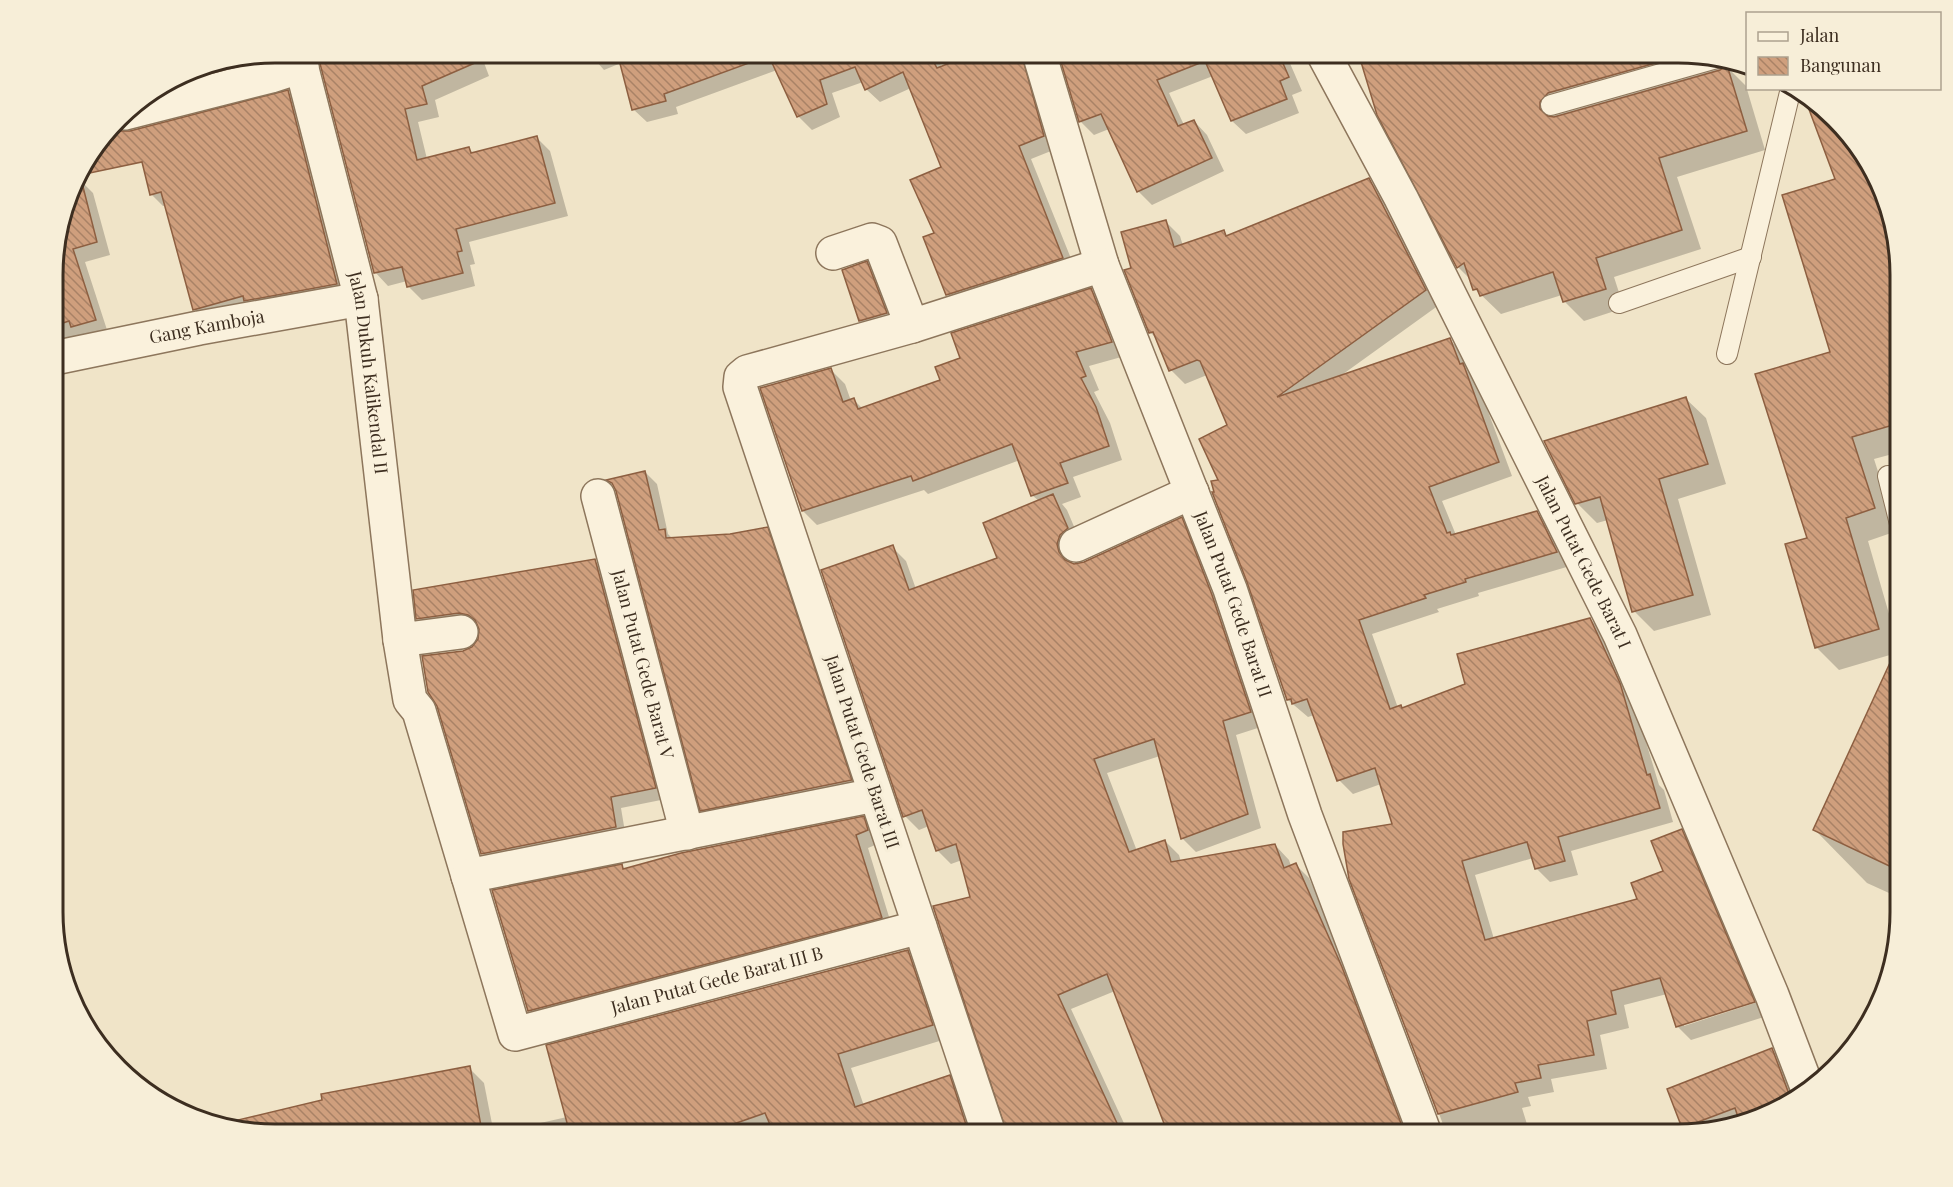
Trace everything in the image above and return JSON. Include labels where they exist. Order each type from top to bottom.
[{"type":"street","points":[[145,108],[271,76],[293,63]]},
{"type":"street","name":"Jalan Dukuh Kalikendal II","points":[[301,63],[361,299],[399,640],[410,700],[419,711],[515,1034]]},
{"type":"street","name":"Jalan Putat Gede Barat II","points":[[1042,63],[1102,265],[1230,589],[1305,815],[1421,1124]]},
{"type":"street","name":"Jalan Putat Gede Barat I","points":[[1329,63],[1401,198],[1620,635],[1768,984],[1805,1082]]},
{"type":"street","points":[[833,253],[872,240],[880,243],[912,326],[1102,265]]},
{"type":"street","name":"Gang Kamboja","points":[[63,356],[199,328],[361,299]]},
{"type":"street","name":"Jalan Putat Gede Barat III","points":[[912,326],[747,372],[741,377],[740,387],[809,588],[986,1124]]},
{"type":"street","points":[[1076,545],[1192,492]]},
{"type":"street","name":"Jalan Putat Gede Barat V","points":[[597,496],[687,832]]},
{"type":"street","points":[[399,640],[461,632]]},
{"type":"street","points":[[468,876],[876,795]]},
{"type":"street","name":"Jalan Putat Gede Barat III B","points":[[515,1034],[920,927]]},
{"type":"lane","points":[[1551,105],[1697,64]]},
{"type":"lane","points":[[1727,354],[1789,95]]},
{"type":"lane","points":[[1619,303],[1751,257]]},
{"type":"lane","points":[[1888,476],[1890,484]]},
{"type":"building","points":[[320,63],[475,63],[422,86],[427,104],[405,109],[417,160],[469,147],[471,153],[537,136],[555,203],[456,229],[462,251],[457,252],[463,273],[407,287],[402,267],[374,273]]},
{"type":"building","points":[[620,63],[749,63],[664,94],[666,101],[632,110]]},
{"type":"building","points":[[772,63],[934,63],[937,68],[950,63],[1024,63],[1044,136],[1019,146],[1063,258],[946,295],[923,237],[934,233],[910,180],[941,167],[903,72],[865,90],[855,67],[820,80],[827,104],[797,117]]},
{"type":"building","points":[[1061,63],[1200,63],[1157,80],[1178,126],[1194,120],[1212,158],[1137,192],[1101,114],[1079,122]]},
{"type":"building","points":[[1206,63],[1283,63],[1289,77],[1280,81],[1287,99],[1231,121]]},
{"type":"building","points":[[1361,63],[1656,63],[1548,93],[1540,102],[1540,109],[1548,116],[1554,117],[1723,68],[1728,69],[1747,131],[1659,158],[1682,230],[1596,258],[1606,289],[1563,302],[1553,272],[1480,296],[1477,289],[1473,290],[1464,263],[1457,268],[1377,115]]},
{"type":"building","points":[[288,90],[337,284],[244,301],[243,296],[193,310],[161,192],[150,195],[142,162],[89,173],[120,131],[130,131]]},
{"type":"building","points":[[1809,108],[1837,135],[1862,169],[1883,220],[1890,261],[1890,426],[1852,437],[1875,508],[1846,518],[1879,629],[1815,648],[1785,544],[1807,538],[1755,374],[1830,352],[1782,195],[1835,179]]},
{"type":"building","points":[[1369,178],[1426,290],[1277,397],[1450,338],[1460,364],[1463,363],[1499,462],[1429,487],[1447,533],[1450,532],[1451,535],[1537,511],[1557,552],[1465,579],[1466,582],[1424,595],[1426,598],[1359,620],[1390,709],[1401,705],[1402,708],[1465,684],[1457,654],[1590,618],[1620,683],[1647,775],[1650,774],[1660,808],[1558,837],[1565,861],[1535,869],[1527,842],[1462,861],[1485,940],[1637,899],[1631,883],[1663,871],[1651,841],[1682,829],[1755,1002],[1676,1027],[1660,978],[1611,991],[1616,1014],[1587,1021],[1594,1055],[1538,1065],[1541,1078],[1515,1083],[1518,1092],[1438,1114],[1349,879],[1343,832],[1392,824],[1375,768],[1337,781],[1307,699],[1292,704],[1291,699],[1287,700],[1247,582],[1212,492],[1214,492],[1211,481],[1218,480],[1199,439],[1227,425],[1200,361],[1197,360],[1169,371],[1153,332],[1149,333],[1124,270],[1131,268],[1121,232],[1166,220],[1174,247],[1224,230],[1226,236]]},
{"type":"building","points":[[83,186],[97,242],[73,249],[96,320],[71,327],[69,321],[63,323],[63,261],[70,220]]},
{"type":"building","points":[[867,261],[887,313],[859,321],[842,270]]},
{"type":"building","points":[[1091,288],[1112,342],[1076,352],[1086,376],[1081,378],[1096,407],[1109,446],[1060,463],[1068,483],[1031,496],[1012,444],[913,481],[911,476],[802,511],[760,388],[831,368],[843,402],[854,398],[858,409],[940,380],[935,367],[960,358],[951,333]]},
{"type":"building","points":[[1686,397],[1708,464],[1659,479],[1693,595],[1632,612],[1600,497],[1575,504],[1544,441]]},
{"type":"building","points":[[645,471],[659,530],[665,529],[666,538],[730,534],[768,527],[852,780],[700,811],[616,491],[612,483],[606,480]]},
{"type":"building","points":[[1053,494],[1068,528],[1060,535],[1057,544],[1059,552],[1065,560],[1074,564],[1084,562],[1182,517],[1212,595],[1251,712],[1223,721],[1248,814],[1181,839],[1154,739],[1094,759],[1129,852],[1165,840],[1171,862],[1275,844],[1284,868],[1296,863],[1342,967],[1401,1124],[1164,1124],[1107,974],[1058,995],[1117,1124],[1004,1124],[933,906],[970,897],[956,844],[936,851],[922,810],[903,817],[821,570],[893,545],[909,590],[997,558],[983,523]]},
{"type":"building","points":[[595,559],[656,788],[611,797],[616,827],[481,854],[437,706],[428,692],[422,656],[463,651],[472,647],[478,639],[479,629],[475,620],[459,613],[416,619],[413,590]]},
{"type":"building","points":[[1890,663],[1890,866],[1813,830]]},
{"type":"building","points":[[864,816],[868,830],[856,835],[882,918],[528,1011],[492,890],[622,864],[623,869],[681,853]]},
{"type":"building","points":[[908,950],[933,1025],[838,1054],[855,1107],[950,1075],[966,1124],[770,1124],[765,1113],[734,1124],[567,1124],[546,1045]]},
{"type":"building","points":[[1772,1048],[1789,1093],[1738,1116],[1735,1108],[1693,1124],[1680,1124],[1667,1089]]},
{"type":"building","points":[[470,1066],[481,1124],[261,1124],[236,1120],[322,1100],[321,1094]]}]
